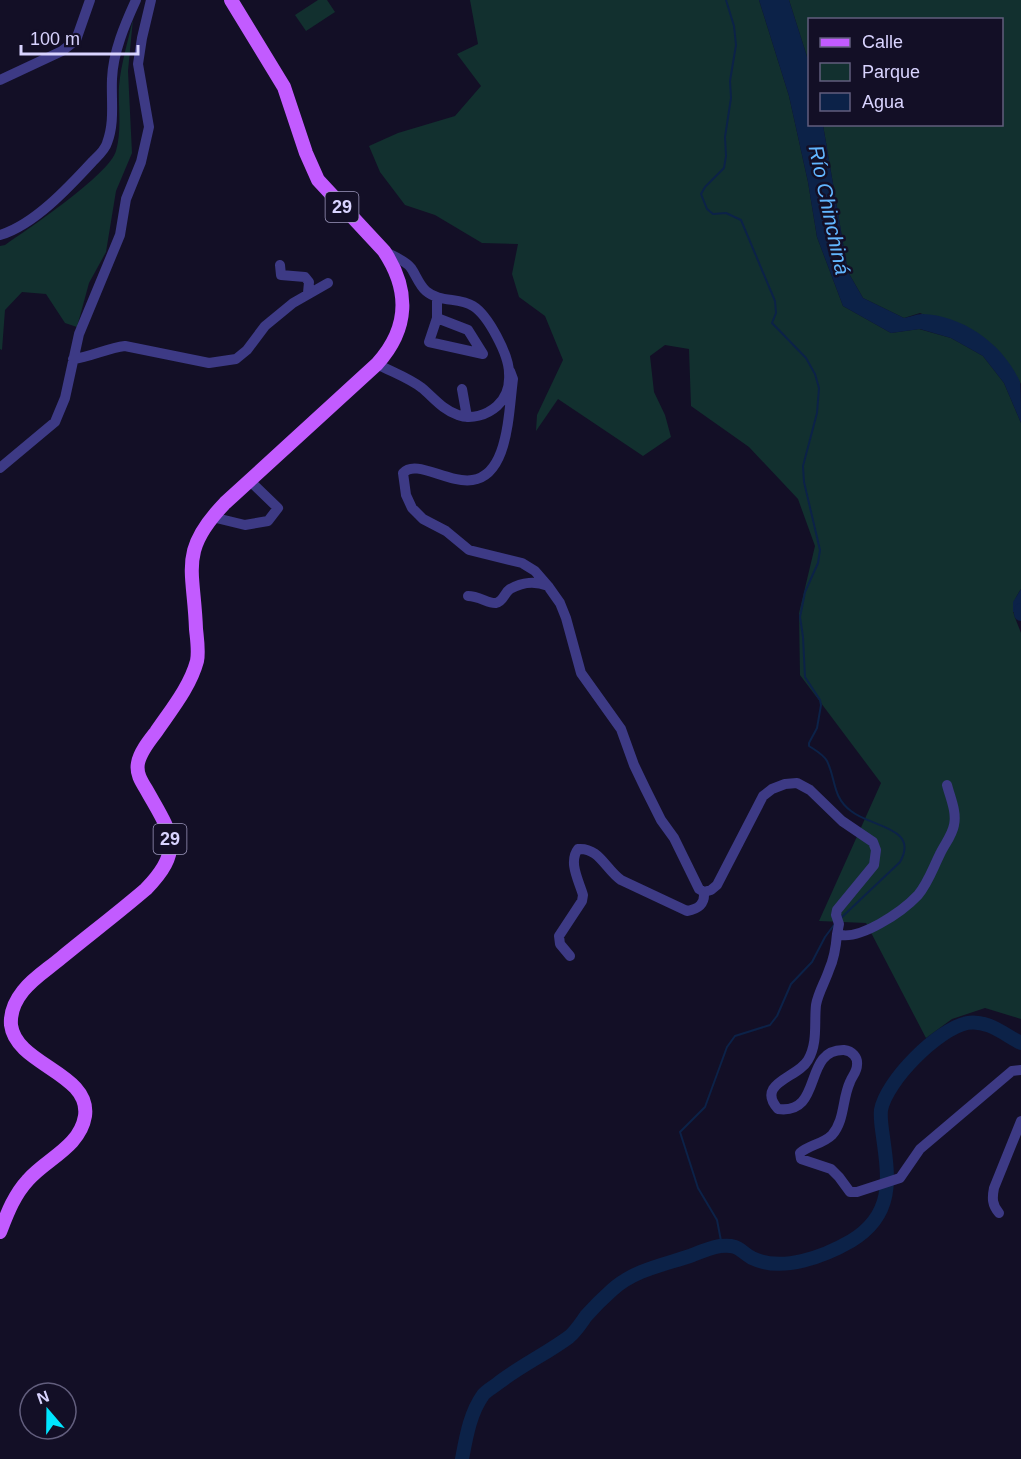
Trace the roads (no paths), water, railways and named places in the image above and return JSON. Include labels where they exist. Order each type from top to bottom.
[{"type":"main road","name":"29","points":[[0,1232],[8,1210],[27,1181],[75,1138],[83,1124],[85,1110],[83,1096],[78,1090],[38,1060],[17,1040],[11,1024],[13,1007],[23,991],[35,979],[146,889],[160,874],[169,859],[171,845],[168,831],[140,778],[138,763],[145,747],[181,696],[197,660],[190,567],[195,544],[212,517],[377,364],[393,345],[402,312],[401,287],[395,269],[384,251],[318,180],[306,153],[284,87],[231,0]]},
{"type":"street","points":[[0,80],[62,51],[76,40],[90,0]]},
{"type":"street","points":[[0,235],[30,219],[72,185],[107,146],[111,130],[112,79],[115,58],[136,0]]},
{"type":"street","points":[[0,468],[55,422],[65,398],[79,334],[120,235],[126,199],[141,162],[149,127],[138,64],[152,0]]},
{"type":"street","points":[[384,251],[409,266],[425,290],[437,298],[471,304],[479,310],[494,331],[513,379],[501,453],[491,471],[482,478],[470,481],[432,474],[414,467],[407,468],[403,473],[403,482],[412,508],[423,519],[446,531],[469,550],[522,563],[535,571],[548,586],[560,603],[566,618],[581,673],[621,729],[634,765],[699,889],[704,892],[717,885],[763,796],[772,789],[785,784],[797,783],[810,790],[842,821],[873,842],[876,850],[874,864],[837,914],[839,924],[833,958],[816,1006],[812,1052],[802,1068],[776,1083],[771,1090],[773,1103],[778,1108],[787,1110],[796,1106],[809,1092],[820,1060],[827,1055],[844,1050],[856,1057],[855,1072],[850,1082],[841,1118],[833,1134],[826,1140],[806,1148],[800,1153],[801,1159],[831,1169],[850,1192],[900,1178],[920,1149],[1012,1071],[1021,1070]]},
{"type":"street","points":[[280,265],[281,275],[305,277],[309,282],[308,293]]},
{"type":"street","points":[[73,358],[91,357],[115,347],[125,346],[209,363],[236,359],[247,350],[265,326],[308,293],[328,283]]},
{"type":"street","points":[[437,298],[437,318],[429,342],[483,354],[468,330],[437,318]]},
{"type":"street","points":[[377,364],[420,387],[448,410],[466,417],[485,414],[498,405],[507,392],[510,371]]},
{"type":"street","points":[[462,389],[466,417]]},
{"type":"street","points":[[212,517],[245,525],[268,521],[278,508],[250,481]]},
{"type":"street","points":[[468,597],[477,596],[493,603],[499,602],[510,589],[524,584],[537,581],[548,586]]},
{"type":"street","points":[[837,934],[851,935],[880,923],[918,895],[930,877],[954,828],[955,818],[947,785]]},
{"type":"street","points":[[570,956],[560,944],[559,936],[582,901],[583,895],[574,861],[574,854],[578,849],[593,851],[612,874],[621,880],[687,911],[694,910],[701,905],[705,900],[704,892]]},
{"type":"street","points":[[999,1213],[993,1206],[994,1188],[1021,1121]]},
{"type":"water","points":[[759,0],[789,0],[808,60],[808,126],[823,126],[848,272],[863,298],[904,318],[920,314],[952,320],[967,326],[993,344],[1013,368],[1020,382],[1021,423],[1004,383],[983,356],[951,338],[920,329],[891,333],[843,306],[817,237],[808,182],[789,96]]},
{"type":"water","points":[[1021,589],[1021,612],[1013,612],[1013,602]]},
{"type":"waterway","points":[[726,0],[734,26],[736,45],[730,81],[731,98],[725,137],[726,156],[724,168],[701,194],[707,209],[713,214],[726,213],[741,220],[775,301],[776,313],[772,323],[806,358],[815,374],[819,388],[817,413],[803,466],[804,482],[820,550],[818,563],[805,592],[800,617],[805,677],[821,705],[817,728],[809,746],[827,761],[837,794],[845,806],[859,816],[890,829],[903,842],[904,850],[900,862],[842,917]]},
{"type":"waterway","points":[[722,1246],[717,1220],[698,1188],[680,1132],[705,1107],[727,1047],[735,1036],[770,1025],[777,1016],[791,984],[812,962],[834,925]]},
{"type":"waterway","name":"Río Chinchiná","points":[[462,1459],[472,1418],[484,1394],[515,1371],[569,1337],[602,1299],[621,1283],[649,1269],[720,1246],[735,1247],[752,1258],[764,1262],[776,1264],[803,1261],[841,1247],[865,1231],[882,1208],[887,1182],[881,1110],[892,1085],[903,1071],[942,1035],[967,1023],[989,1025],[1021,1043]]}]
